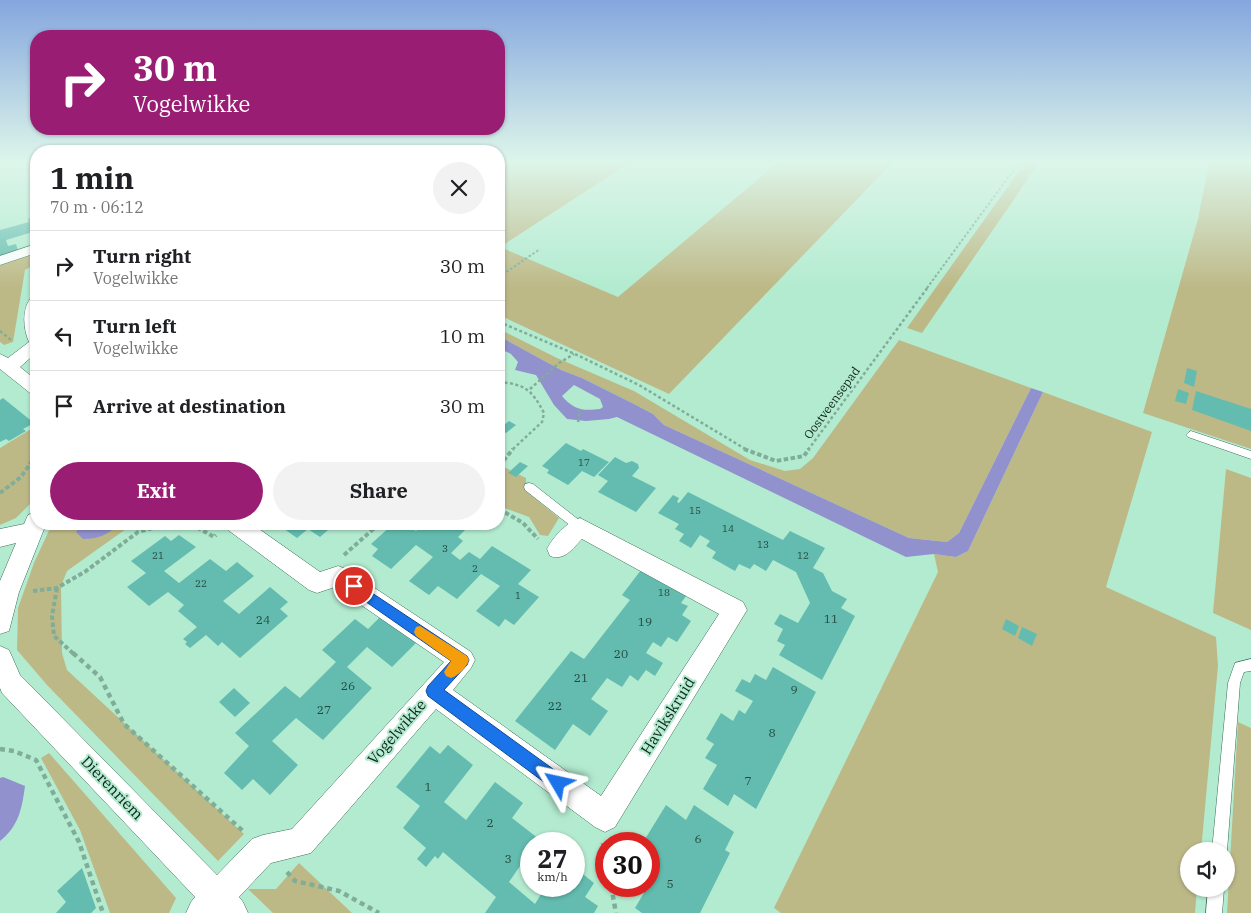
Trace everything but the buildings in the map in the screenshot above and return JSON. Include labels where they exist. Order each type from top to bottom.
[{"type":"street","points":[[0,262],[30,250]]},
{"type":"street","points":[[30,348],[4,363],[30,384]]},
{"type":"street","points":[[0,538],[30,527]]},
{"type":"street","points":[[558,549],[580,527]]},
{"type":"street","name":"Havikskruid","points":[[433,691],[605,817],[735,610],[580,527]]},
{"type":"street","points":[[0,623],[7,592],[32,530]]},
{"type":"street","points":[[231,530],[317,583],[338,576]]},
{"type":"street","name":"Vogelwikke","points":[[263,850],[300,842],[462,660],[338,576]]},
{"type":"street","name":"Dierenriem","points":[[0,658],[10,684],[217,908]]},
{"type":"street","points":[[217,908],[263,850]]},
{"type":"lane","points":[[1191,435],[1251,455]]},
{"type":"lane","points":[[529,487],[580,527]]},
{"type":"lane","points":[[1220,842],[1234,684],[1240,667],[1251,665]]},
{"type":"lane","points":[[1214,913],[1215,897]]},
{"type":"path","name":"Oostveensepad","points":[[505,325],[574,354],[639,385],[750,452],[776,461],[804,456],[990,203]]},
{"type":"path","points":[[505,273],[540,249]]},
{"type":"path","points":[[531,388],[559,363],[574,354]]},
{"type":"path","points":[[505,383],[522,384],[531,388],[544,413],[542,422],[505,458]]},
{"type":"path","points":[[578,422],[580,409]]},
{"type":"path","points":[[0,493],[9,488],[30,464]]},
{"type":"path","points":[[505,512],[523,523],[541,542],[558,549]]},
{"type":"path","points":[[7,592],[57,588],[86,571],[138,532],[146,530]]},
{"type":"path","points":[[202,530],[214,537],[225,530]]},
{"type":"path","points":[[338,576],[336,562],[372,530]]},
{"type":"path","points":[[57,588],[52,616],[54,636],[100,677],[124,724],[295,881],[339,892],[379,913]]},
{"type":"path","points":[[0,750],[14,751],[36,760],[79,842],[103,913]]},
{"type":"path","points":[[613,897],[616,913]]},
{"type":"shaded area","points":[[505,203],[568,203],[505,244]]},
{"type":"shaded area","points":[[730,203],[854,203],[669,394],[505,318],[505,249],[618,297]]},
{"type":"shaded area","points":[[997,203],[1012,203],[922,333],[907,328]]},
{"type":"shaded area","points":[[1201,203],[1251,203],[1251,449],[1143,413]]},
{"type":"shaded area","points":[[30,252],[30,267],[25,270],[13,342],[4,345],[0,342],[0,264]]},
{"type":"shaded area","points":[[505,332],[557,358],[634,391],[750,460],[785,471],[800,469],[813,458],[899,340],[1031,388],[959,533],[947,542],[909,538],[664,425],[653,414],[582,378],[561,370],[505,339]]},
{"type":"shaded area","points":[[1043,392],[1152,432],[1106,587],[1216,637],[1218,666],[1202,842],[1180,842],[1180,897],[1196,897],[1195,913],[781,913],[774,908],[938,572],[934,554],[956,557],[968,551]]},
{"type":"shaded area","points":[[30,430],[30,504],[16,518],[0,525],[0,448]]},
{"type":"shaded area","points":[[505,468],[526,478],[526,491],[559,518],[548,536],[540,535],[529,517],[505,508]]},
{"type":"shaded area","points":[[1226,469],[1251,478],[1251,630],[1213,613]]},
{"type":"shaded area","points":[[49,530],[77,530],[76,532],[125,530],[67,571],[61,586],[62,653],[67,670],[244,834],[218,861],[47,685],[17,650],[18,608],[34,563]]},
{"type":"shaded area","points":[[1238,722],[1251,728],[1251,913],[1227,913],[1228,897],[1235,897],[1235,842],[1231,842]]},
{"type":"shaded area","points":[[49,753],[176,898],[169,913],[110,913],[80,830],[41,758]]},
{"type":"shaded area","points":[[299,863],[352,913],[273,913],[248,889],[276,889]]},
{"type":"water","points":[[505,339],[561,370],[582,378],[653,414],[664,425],[909,538],[947,542],[959,533],[1031,388],[1043,392],[968,551],[956,557],[934,554],[906,557],[617,417],[586,421],[567,419],[554,405],[536,375],[515,370],[518,362],[511,354],[505,351]],"holes":[[[574,385],[600,399],[603,407],[589,410],[579,409],[562,396]]]},
{"type":"water","points":[[77,530],[112,530],[102,536],[83,539],[76,532]]},
{"type":"water","points":[[3,777],[25,786],[21,809],[15,823],[12,829],[0,841],[0,778]]},
{"type":"slow traffic","points":[[420,632],[462,660],[451,672]]},
{"type":"route","points":[[354,586],[462,660],[433,691],[558,783]]}]
